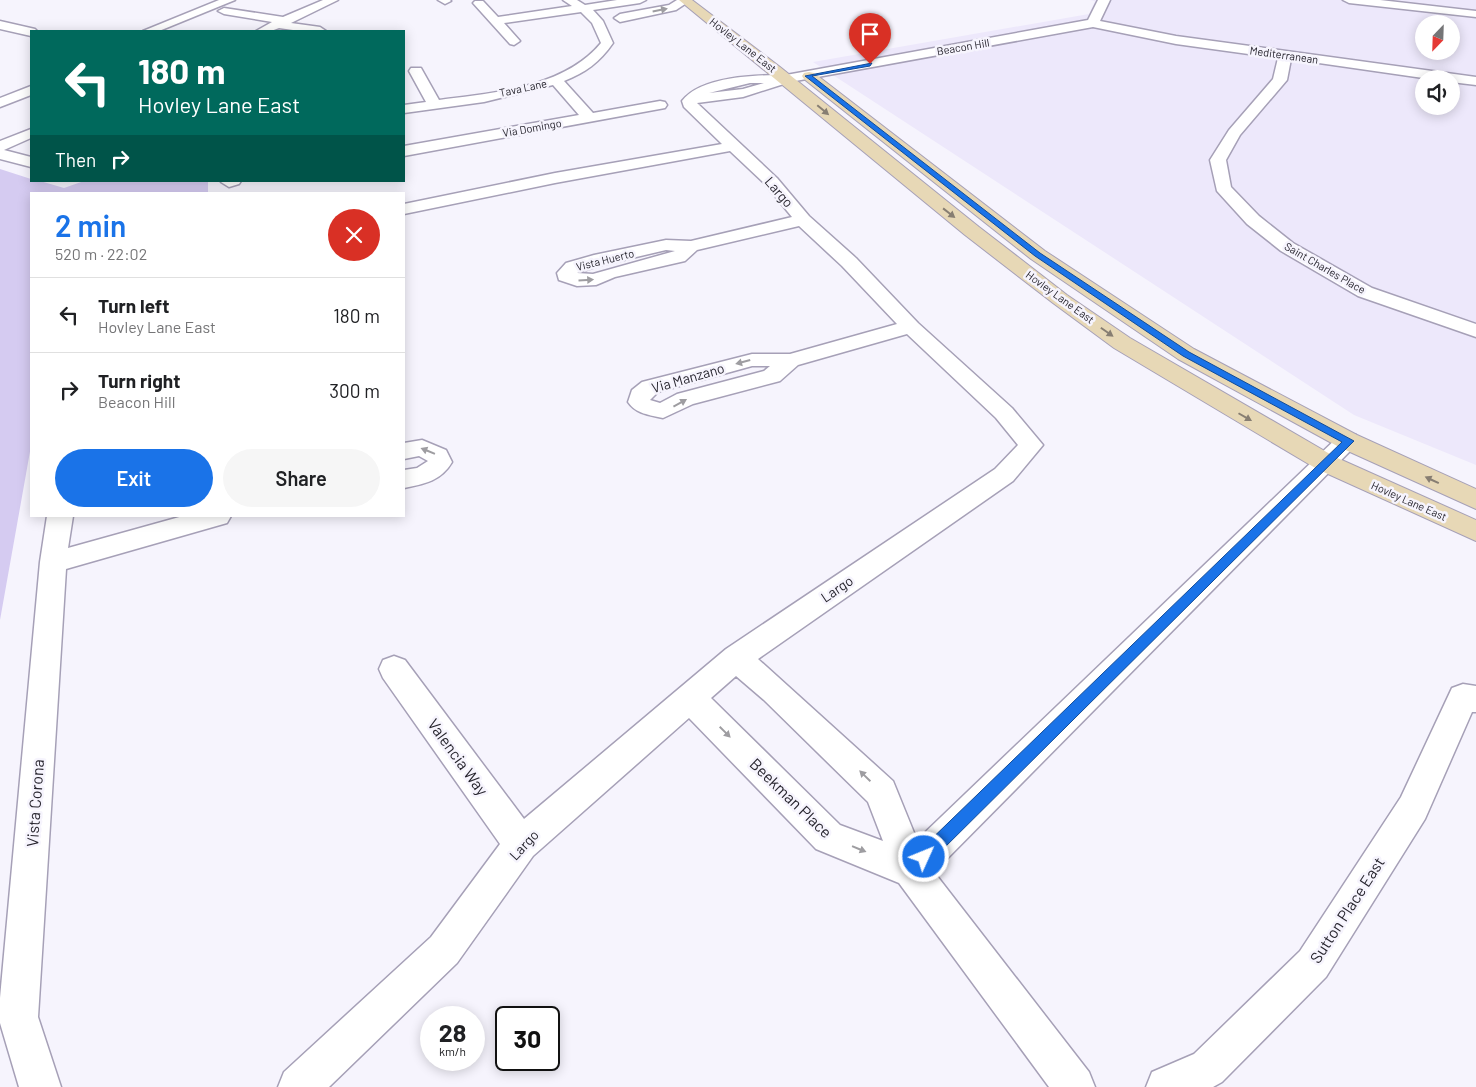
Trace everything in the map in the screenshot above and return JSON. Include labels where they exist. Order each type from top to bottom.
[{"type":"main road","name":"Hovley Lane East","points":[[685,0],[796,73],[919,160],[1038,255],[1186,354],[1348,441],[1476,500]]},
{"type":"main road","name":"Hovley Lane East","points":[[796,73],[866,146],[1060,299],[1122,342],[1188,384],[1326,463],[1476,531]]},
{"type":"street","points":[[151,30],[230,0]]},
{"type":"street","points":[[264,30],[332,0]]},
{"type":"street","points":[[569,0],[583,8],[600,22],[672,8],[685,0]]},
{"type":"street","points":[[496,21],[640,0]]},
{"type":"street","points":[[1093,23],[1104,0]]},
{"type":"street","points":[[1349,0],[1476,14]]},
{"type":"street","points":[[622,2],[621,9],[636,15]]},
{"type":"street","points":[[479,3],[514,41]]},
{"type":"street","points":[[224,11],[315,30]]},
{"type":"street","name":"Tava Lane","points":[[405,109],[530,88],[556,81],[590,64],[603,51],[607,43],[600,22]]},
{"type":"street","name":"Beacon Hill","points":[[796,73],[1093,23]]},
{"type":"street","name":"Mediterranean","points":[[1093,23],[1176,40],[1476,81]]},
{"type":"street","points":[[0,25],[30,32]]},
{"type":"street","name":"Saint Charles Place","points":[[1285,56],[1280,80],[1234,133],[1218,160],[1223,188],[1253,220],[1287,247],[1365,292],[1476,331]]},
{"type":"street","points":[[416,70],[434,104]]},
{"type":"street","name":"Largo","points":[[299,1087],[444,950],[521,844],[736,658],[1004,475],[1031,445],[1004,414],[911,327],[849,262],[803,220],[771,181],[691,107],[689,101],[697,98],[713,98],[764,89],[796,73]]},
{"type":"street","points":[[0,89],[30,76]]},
{"type":"street","points":[[556,81],[589,118]]},
{"type":"street","points":[[0,103],[30,90]]},
{"type":"street","name":"Via Domingo","points":[[405,151],[660,105]]},
{"type":"street","points":[[8,126],[30,132]]},
{"type":"street","points":[[0,147],[30,132]]},
{"type":"street","points":[[405,209],[555,178],[734,146]]},
{"type":"street","points":[[0,154],[30,162]]},
{"type":"street","name":"Vista Huerto","points":[[691,246],[679,257],[609,273],[596,279],[577,280],[566,276],[566,273],[573,267],[594,261],[666,245],[691,246],[803,220]]},
{"type":"street","name":"Via Manzano","points":[[791,360],[772,376],[685,399],[663,411],[644,406],[639,402],[640,395],[650,387],[752,360],[791,360],[911,327]]},
{"type":"street","points":[[911,870],[1348,441]]},
{"type":"street","points":[[405,451],[422,448],[438,456],[440,462],[438,468],[430,472],[405,479]]},
{"type":"street","name":"Vista Corona","points":[[40,1087],[18,1017],[53,562],[60,517]]},
{"type":"street","points":[[53,562],[214,517]]},
{"type":"street","points":[[736,658],[776,691],[881,792],[911,870],[1074,1087]]},
{"type":"street","name":"Valencia Way","points":[[394,669],[521,844]]},
{"type":"street","name":"Sutton Place East","points":[[1167,1087],[1208,1068],[1314,964],[1413,808],[1464,697],[1476,700]]},
{"type":"street","name":"Beekman Place","points":[[690,698],[828,837],[911,870]]},
{"type":"shaded area","points":[[1090,0],[1476,0],[1476,465],[1354,415],[813,62],[1089,14],[1095,1]]},
{"type":"shaded area","points":[[0,169],[30,179],[30,182],[43,182],[64,188],[81,182],[208,182],[208,192],[30,192],[30,452],[0,620]]},
{"type":"route","points":[[870,64],[808,76],[855,110],[1038,255],[1186,354],[1348,441],[924,857]]}]
